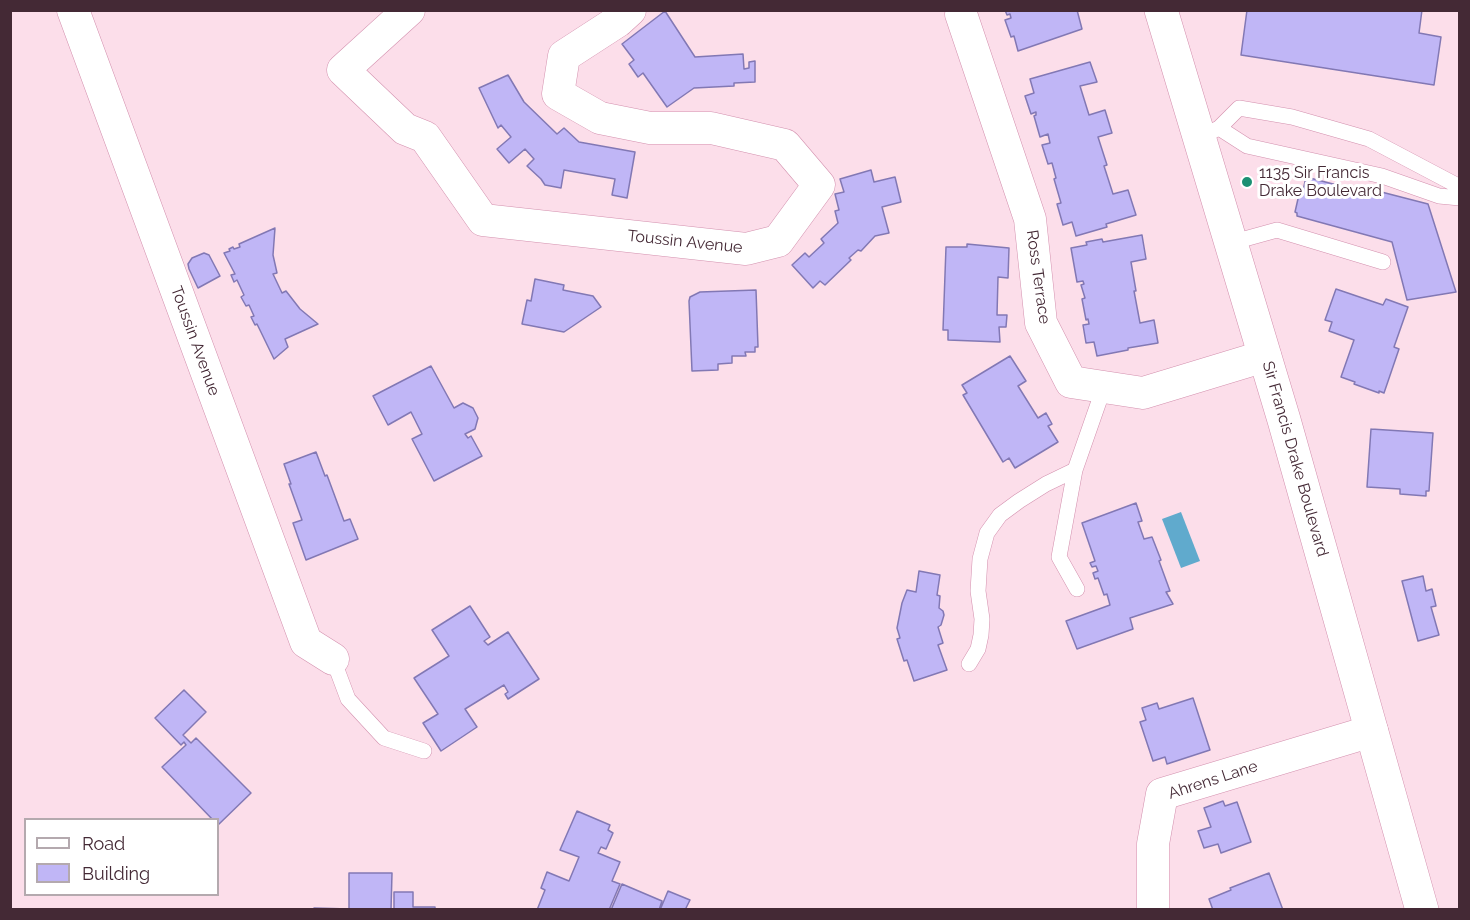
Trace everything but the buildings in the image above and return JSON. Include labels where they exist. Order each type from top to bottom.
[{"type":"main road","name":"Sir Francis Drake Boulevard","points":[[1161,10],[1209,133],[1230,243],[1265,356],[1422,909]]},
{"type":"street","name":"Toussin Avenue","points":[[73,10],[306,642],[333,659]]},
{"type":"street","name":"Toussin Avenue","points":[[409,10],[343,70],[405,129],[425,137],[483,220],[746,249],[778,241],[819,185],[785,145],[711,128],[650,128],[600,118],[558,94],[564,56],[618,21],[630,10]]},
{"type":"street","name":"Ross Terrace","points":[[961,14],[1030,219],[1041,323],[1071,382],[1143,393],[1265,356]]},
{"type":"street","name":"Ahrens Lane","points":[[1153,909],[1153,844],[1162,794],[1372,731]]},
{"type":"lane","points":[[1209,133],[1239,108],[1292,117],[1369,139],[1460,187]]},
{"type":"lane","points":[[1209,133],[1247,146],[1382,177],[1439,196],[1460,198]]},
{"type":"lane","points":[[1230,243],[1277,230],[1383,262]]},
{"type":"lane","points":[[1077,590],[1059,557],[1076,470],[1104,387]]},
{"type":"lane","points":[[969,664],[978,649],[981,635],[982,619],[978,591],[980,559],[987,533],[1000,515],[1019,501],[1046,484],[1076,470]]},
{"type":"lane","points":[[333,659],[348,699],[384,738],[424,751]]},
{"type":"water","points":[[1181,512],[1200,561],[1181,568],[1162,519]]},
{"type":"place","name":"1135 Sir Francis Drake Boulevard","points":[[1247,182]]}]
